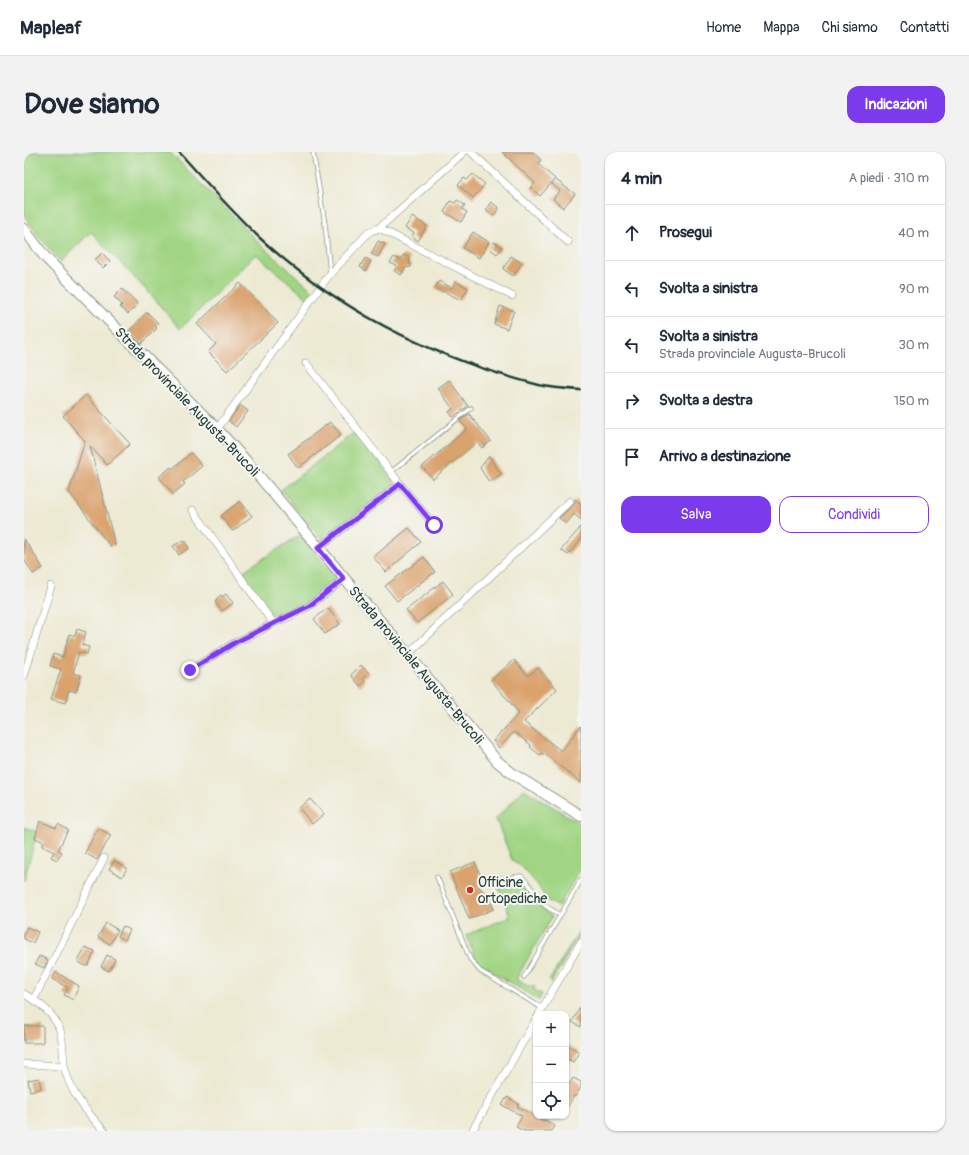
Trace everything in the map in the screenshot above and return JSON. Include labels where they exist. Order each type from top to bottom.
[{"type":"main road","name":"Strada provinciale Augusta-Brucoli","points":[[24,229],[45,257],[248,463],[497,761],[513,774],[581,816]]},
{"type":"street","points":[[216,429],[330,274],[369,232],[379,228],[464,152]]},
{"type":"street","points":[[471,152],[568,242]]},
{"type":"street","points":[[379,228],[512,296]]},
{"type":"street","points":[[306,362],[400,484],[434,525]]},
{"type":"street","points":[[318,548],[400,484]]},
{"type":"street","points":[[407,655],[570,501]]},
{"type":"street","points":[[193,510],[272,623]]},
{"type":"street","points":[[190,670],[236,642],[309,606],[344,579]]},
{"type":"street","points":[[24,676],[51,586]]},
{"type":"street","points":[[34,999],[104,858]]},
{"type":"street","points":[[540,1011],[581,942]]},
{"type":"street","points":[[24,994],[34,999],[50,1013],[55,1021],[60,1031],[64,1066],[72,1090],[104,1131]]},
{"type":"street","points":[[472,1131],[533,1024]]},
{"type":"street","points":[[24,1064],[64,1066]]},
{"type":"lane","points":[[313,152],[324,216],[330,274]]},
{"type":"lane","points":[[391,472],[471,408]]},
{"type":"lane","points":[[501,879],[520,876],[526,879],[537,898],[543,904],[560,915]]},
{"type":"lane","points":[[437,877],[470,960],[480,971],[540,1011]]},
{"type":"lane","points":[[524,977],[581,880]]},
{"type":"green space","points":[[24,152],[170,152],[262,246],[313,291],[308,299],[256,254],[180,329],[150,294],[91,232],[61,262],[39,237],[24,215]]},
{"type":"green space","points":[[356,431],[393,479],[394,485],[324,539],[319,537],[281,490]]},
{"type":"green space","points":[[300,535],[337,579],[337,581],[297,610],[280,616],[272,615],[244,574],[245,570]]},
{"type":"green space","points":[[524,789],[581,824],[581,868],[558,907],[546,899],[537,884],[522,867],[512,860],[496,819]]},
{"type":"green space","points":[[24,827],[37,832],[24,881]]},
{"type":"green space","points":[[520,883],[527,889],[536,904],[552,917],[516,979],[528,986],[535,986],[534,990],[542,994],[539,1000],[479,964],[466,935],[510,917],[498,886]]},
{"type":"green space","points":[[581,928],[581,932],[551,983],[549,981]]},
{"type":"building","points":[[502,152],[533,152],[541,160],[538,164],[555,179],[540,196],[531,188],[535,183]]},
{"type":"building","points":[[473,174],[485,184],[473,198],[458,185],[464,178],[467,180]]},
{"type":"building","points":[[556,180],[575,194],[563,208],[553,199],[560,191],[552,184]]},
{"type":"building","points":[[457,200],[465,205],[462,209],[467,212],[461,222],[444,212],[450,201],[455,203]]},
{"type":"building","points":[[491,202],[499,208],[494,216],[486,209]]},
{"type":"building","points":[[412,217],[427,226],[418,241],[412,237],[414,233],[405,228]]},
{"type":"building","points":[[473,232],[489,242],[479,258],[463,248]]},
{"type":"building","points":[[378,241],[385,244],[378,257],[371,254]]},
{"type":"building","points":[[494,242],[502,247],[497,254],[490,249]]},
{"type":"building","points":[[102,253],[110,261],[103,268],[95,260]]},
{"type":"building","points":[[403,255],[410,258],[409,260],[411,267],[405,268],[401,275],[394,271],[397,266],[390,263],[394,257],[400,260]]},
{"type":"building","points":[[511,256],[522,263],[513,276],[503,269]]},
{"type":"building","points":[[365,258],[371,261],[366,271],[360,267]]},
{"type":"building","points":[[439,281],[452,288],[455,281],[468,288],[461,300],[435,288]]},
{"type":"building","points":[[240,283],[278,323],[227,371],[208,352],[216,344],[197,324]]},
{"type":"building","points":[[122,289],[138,304],[128,314],[120,307],[122,305],[114,297]]},
{"type":"building","points":[[500,306],[514,311],[507,329],[494,324]]},
{"type":"building","points":[[147,312],[158,323],[155,326],[157,328],[141,344],[129,331]]},
{"type":"building","points":[[449,380],[468,406],[453,417],[449,412],[453,409],[438,388]]},
{"type":"building","points":[[86,395],[130,444],[107,465],[90,446],[115,545],[110,546],[69,492],[85,441],[63,416]]},
{"type":"building","points":[[240,405],[248,411],[236,427],[229,421]]},
{"type":"building","points":[[469,414],[491,441],[482,448],[477,442],[433,479],[422,467],[467,429],[460,421]]},
{"type":"building","points":[[330,422],[341,435],[298,468],[288,454]]},
{"type":"building","points":[[191,453],[202,466],[183,482],[185,484],[173,494],[159,477],[171,467],[172,469]]},
{"type":"building","points":[[489,456],[501,474],[489,482],[480,468]]},
{"type":"building","points":[[575,499],[581,505],[581,520],[574,514],[566,524],[559,518],[574,504]]},
{"type":"building","points":[[240,501],[252,516],[233,531],[221,516]]},
{"type":"building","points":[[581,527],[581,540],[568,555],[561,550]]},
{"type":"building","points":[[409,528],[421,542],[386,572],[373,557]]},
{"type":"building","points":[[24,539],[43,568],[33,574],[24,559]]},
{"type":"building","points":[[184,540],[189,548],[179,555],[173,546]]},
{"type":"building","points":[[424,557],[435,572],[397,601],[385,586]]},
{"type":"building","points":[[443,581],[453,594],[417,623],[406,610]]},
{"type":"building","points":[[226,594],[233,603],[222,611],[215,602],[221,595],[222,597]]},
{"type":"building","points":[[328,608],[340,624],[325,634],[314,619]]},
{"type":"building","points":[[77,629],[86,632],[82,645],[89,647],[87,654],[79,652],[73,673],[81,675],[76,692],[69,690],[65,703],[51,699],[61,669],[50,666],[53,654],[63,657],[69,634],[75,636]]},
{"type":"building","points":[[514,660],[528,676],[538,668],[557,689],[524,722],[561,751],[581,726],[581,783],[545,754],[544,755],[542,753],[540,755],[530,747],[531,745],[514,732],[499,748],[493,741],[519,713],[491,680]]},
{"type":"building","points":[[361,665],[369,673],[363,679],[365,682],[360,686],[351,675]]},
{"type":"building","points":[[310,799],[324,814],[312,824],[299,808]]},
{"type":"building","points":[[40,821],[56,828],[58,824],[68,830],[58,850],[62,852],[57,860],[51,857],[54,852],[42,846],[44,842],[35,838]]},
{"type":"building","points":[[98,828],[111,835],[97,860],[85,853]]},
{"type":"building","points":[[114,861],[127,868],[122,877],[109,869]]},
{"type":"building","name":"Officine ortopediche","points":[[475,862],[481,877],[479,887],[487,893],[494,909],[469,919],[450,872]]},
{"type":"building","points":[[106,923],[118,930],[110,944],[98,937]]},
{"type":"building","points":[[123,926],[130,930],[125,940],[118,936]]},
{"type":"building","points":[[27,927],[38,932],[33,943],[24,939],[24,933]]},
{"type":"building","points":[[85,947],[95,951],[88,966],[78,962]]},
{"type":"building","points":[[107,955],[115,959],[109,971],[101,967]]},
{"type":"building","points":[[39,956],[48,960],[44,968],[35,964]]},
{"type":"building","points":[[56,972],[79,986],[73,1000],[64,995],[68,988],[52,979]]},
{"type":"building","points":[[581,1006],[581,1027],[572,1022]]},
{"type":"building","points":[[24,1026],[43,1026],[43,1043],[24,1043]]},
{"type":"building","points":[[569,1046],[579,1052],[573,1062],[569,1060]]},
{"type":"building","points":[[39,1078],[41,1089],[30,1091],[28,1080]]},
{"type":"building","points":[[573,1078],[581,1082],[581,1087],[569,1104],[569,1085]]},
{"type":"building","points":[[507,1097],[519,1104],[517,1106],[533,1115],[533,1119],[545,1120],[555,1126],[552,1131],[524,1131],[516,1127],[522,1116],[502,1105]]},
{"type":"railway","points":[[179,152],[230,208],[262,240],[292,266],[357,311],[427,347],[463,362],[539,385],[554,388],[581,390]]},
{"type":"place","name":"Officine ortopediche","points":[[470,890]]},
{"type":"route","points":[[190,670],[236,642],[309,606],[344,579],[318,548],[400,484],[434,525]]}]
